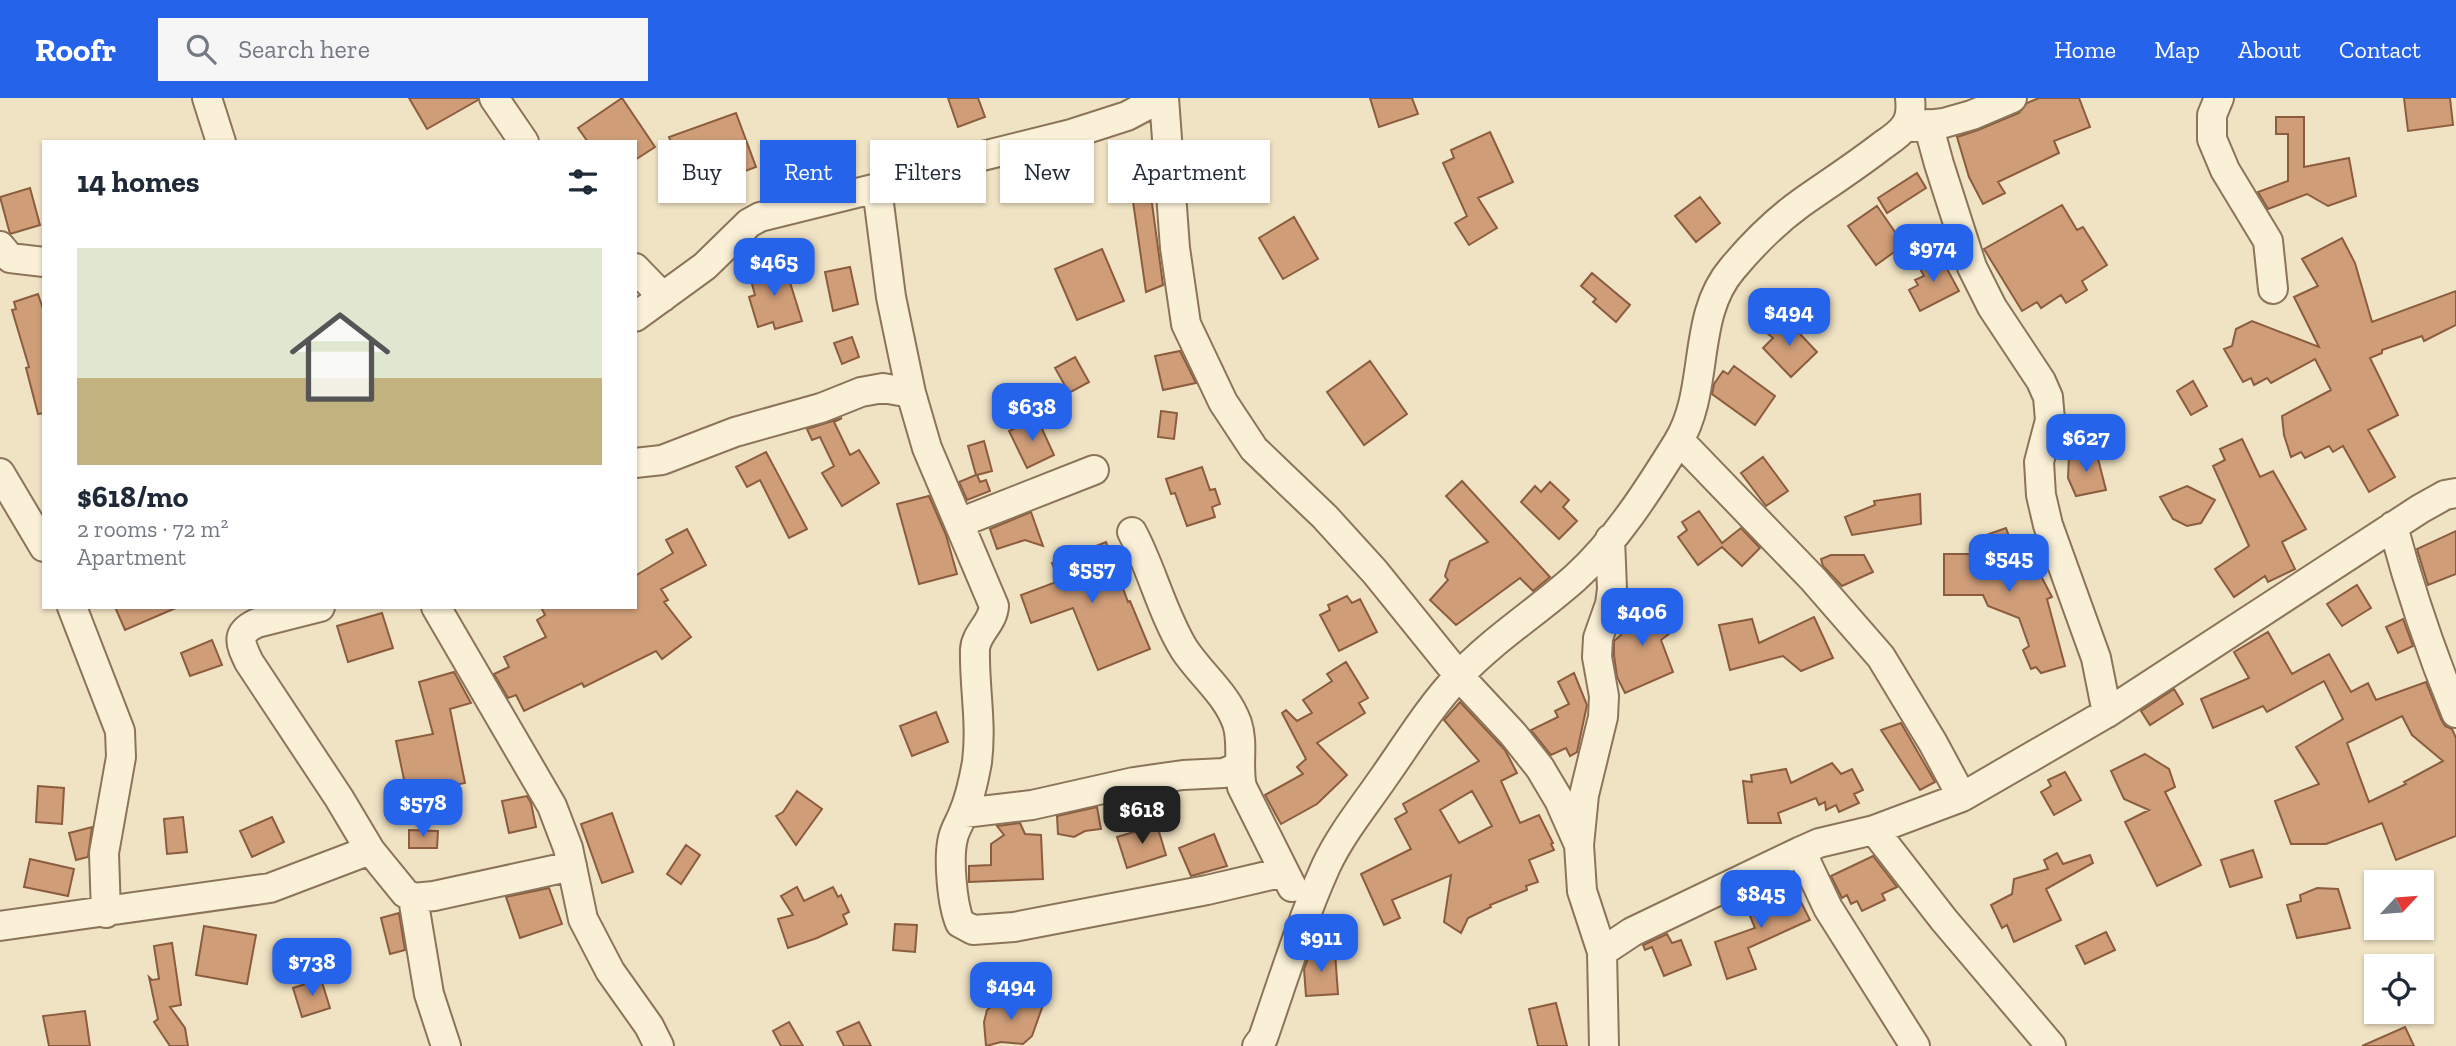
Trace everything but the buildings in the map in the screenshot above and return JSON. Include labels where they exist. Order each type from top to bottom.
[{"type":"street","points":[[207,98],[220,140]]},
{"type":"street","points":[[494,98],[523,140]]},
{"type":"street","points":[[986,155],[1071,135],[1127,116],[1163,98],[1175,248],[1186,324],[1223,402],[1254,449],[1325,517],[1375,572],[1459,676],[1513,734],[1540,768],[1559,800],[1578,845]]},
{"type":"street","points":[[1910,98],[1916,126],[1939,164],[1972,267],[1992,307],[2046,390],[2050,420],[2039,462],[2041,495],[2048,525],[2096,659],[2107,713]]},
{"type":"street","points":[[1257,1046],[1263,1038],[1306,913],[1326,867],[1346,831],[1432,707],[1459,676],[1577,576],[1632,511],[1679,440],[1686,427],[1692,404],[1714,301],[1731,271],[1799,204],[1916,126],[1944,123],[1972,115],[2012,98]]},
{"type":"street","points":[[2219,98],[2212,116],[2212,139],[2225,170],[2268,241],[2273,289]]},
{"type":"street","points":[[637,316],[716,257],[754,220],[790,208],[870,190]]},
{"type":"street","points":[[879,203],[891,297],[911,393],[927,448],[994,606],[992,618],[975,648],[979,740],[964,813],[953,836],[953,876],[958,917],[962,926],[973,930],[1014,927],[1207,890],[1284,872]]},
{"type":"street","points":[[0,246],[10,258],[42,262]]},
{"type":"street","points":[[637,270],[663,297]]},
{"type":"street","points":[[637,463],[662,460],[735,432],[821,408],[861,392],[883,388],[911,393]]},
{"type":"street","points":[[1679,440],[1813,579],[1881,657],[1962,797]]},
{"type":"street","points":[[960,523],[1094,470]]},
{"type":"street","points":[[0,473],[42,544]]},
{"type":"street","points":[[1602,952],[1632,932],[1819,843],[1874,830],[1962,797],[2107,713],[2393,526],[2445,495],[2456,493]]},
{"type":"street","points":[[2393,526],[2410,590],[2456,713]]},
{"type":"street","points":[[1132,531],[1185,650],[1232,711],[1241,740],[1242,787],[1306,913]]},
{"type":"street","points":[[1604,1046],[1602,952],[1583,891],[1578,845],[1584,795],[1603,717],[1604,696],[1597,648],[1611,604],[1609,539]]},
{"type":"street","points":[[73,609],[120,730],[121,757],[104,853],[106,913]]},
{"type":"street","points":[[312,609],[257,622],[248,627],[242,634],[242,648],[370,850],[398,886],[413,898],[429,995],[446,1046]]},
{"type":"street","points":[[437,609],[552,806],[572,866],[583,919],[610,971],[649,1026],[659,1046]]},
{"type":"street","points":[[964,813],[1032,805],[1158,778],[1224,773],[1240,766]]},
{"type":"street","points":[[1874,830],[1944,920],[2051,1046]]},
{"type":"street","points":[[0,926],[270,888],[370,850]]},
{"type":"street","points":[[1801,851],[1828,908],[1915,1046]]},
{"type":"street","points":[[413,898],[434,896],[572,866]]}]
